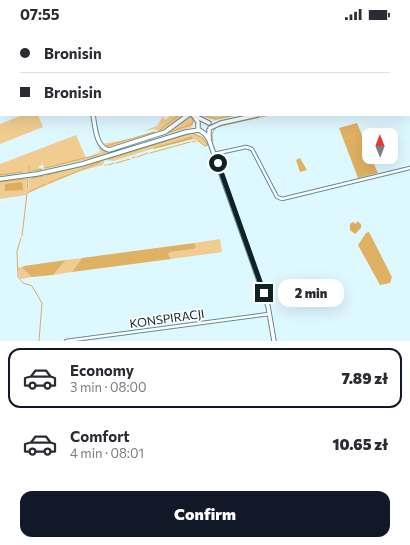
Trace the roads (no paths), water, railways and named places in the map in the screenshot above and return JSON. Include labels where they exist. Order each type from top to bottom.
[{"type":"street","points":[[93,116],[100,143],[103,148],[109,150],[166,132],[187,116]]},
{"type":"street","points":[[193,116],[198,124],[199,130]]},
{"type":"street","points":[[194,116],[209,123],[221,123],[252,116]]},
{"type":"street","points":[[186,132],[202,120]]},
{"type":"street","points":[[209,123],[209,140]]},
{"type":"street","points":[[203,132],[221,123]]},
{"type":"street","points":[[0,179],[71,167],[186,132],[199,130],[203,132],[209,140],[250,251],[270,314],[274,341]]},
{"type":"street","points":[[214,154],[246,147],[252,149],[277,197],[282,199],[410,168]]},
{"type":"street","name":"KONSPIRACJI","points":[[66,341],[270,314]]},
{"type":"waterway","points":[[160,130],[178,116]]},
{"type":"waterway","points":[[206,116],[216,119],[230,116]]},
{"type":"waterway","points":[[213,141],[212,134],[216,127],[266,116]]},
{"type":"waterway","points":[[170,132],[192,124],[193,120],[191,117]]},
{"type":"waterway","points":[[98,130],[99,135]]},
{"type":"waterway","points":[[106,146],[155,132]]},
{"type":"waterway","points":[[109,159],[192,133],[202,138],[208,145]]},
{"type":"waterway","points":[[199,141],[205,146],[208,145]]},
{"type":"waterway","points":[[150,153],[190,142]]},
{"type":"waterway","points":[[137,157],[148,153]]},
{"type":"waterway","points":[[45,168],[97,155]]},
{"type":"waterway","points":[[116,163],[130,159]]},
{"type":"waterway","points":[[49,183],[102,161]]},
{"type":"waterway","points":[[46,175],[98,162]]},
{"type":"waterway","points":[[108,165],[114,163]]},
{"type":"waterway","points":[[29,166],[29,172]]},
{"type":"waterway","points":[[31,171],[42,169]]},
{"type":"waterway","points":[[0,175],[22,172]]},
{"type":"waterway","points":[[32,178],[43,176]]},
{"type":"waterway","points":[[27,192],[28,178]]},
{"type":"waterway","points":[[0,182],[24,179]]},
{"type":"waterway","points":[[22,236],[27,193],[46,184]]},
{"type":"waterway","points":[[17,251],[21,238]]},
{"type":"waterway","points":[[17,252],[18,277],[23,283],[32,286],[42,303],[39,341]]}]
